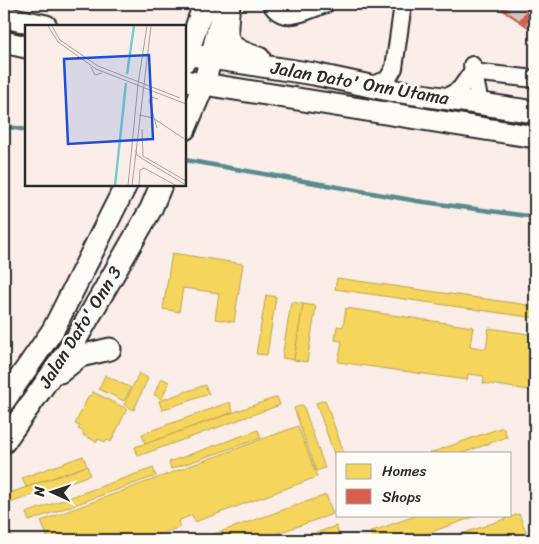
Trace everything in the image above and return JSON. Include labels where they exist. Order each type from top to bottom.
[{"type":"main road","points":[[182,25],[194,4]]},
{"type":"main road","points":[[186,57],[204,4]]},
{"type":"main road","points":[[186,124],[194,83],[209,59],[225,4]]},
{"type":"main road","points":[[229,4],[226,28],[232,47],[238,52],[314,74]]},
{"type":"main road","points":[[4,17],[41,25]]},
{"type":"main road","points":[[4,42],[25,47]]},
{"type":"main road","name":"Jalan Dato' Onn Utama","points":[[186,57],[314,74],[368,86],[535,112]]},
{"type":"main road","name":"Jalan Dato' Onn Utama","points":[[194,83],[535,137]]},
{"type":"main road","name":"Jalan Dato' Onn 3","points":[[4,401],[53,330],[126,186]]},
{"type":"main road","name":"Jalan Dato' Onn 3","points":[[4,442],[75,341],[151,209],[161,186]]},
{"type":"main road","points":[[38,393],[68,364],[80,356],[110,349],[96,337],[95,327],[108,283]]},
{"type":"main road","points":[[53,330],[75,341]]},
{"type":"lane","points":[[271,4],[278,13],[289,17],[326,4]]},
{"type":"lane","points":[[403,4],[398,75],[401,84],[408,92]]},
{"type":"lane","points":[[368,86],[387,80],[391,74],[413,4]]},
{"type":"lane","points":[[472,68],[535,78]]},
{"type":"lane","points":[[445,98],[460,89],[472,68]]},
{"type":"lane","points":[[472,68],[480,103]]},
{"type":"building: Homes","points":[[172,253],[243,264],[234,322],[215,319],[219,293],[183,288],[179,312],[163,309]]},
{"type":"building: Homes","points":[[337,278],[535,306],[535,318],[335,289]]},
{"type":"building: Homes","points":[[266,295],[276,297],[267,355],[256,354]]},
{"type":"building: Homes","points":[[291,302],[303,304],[294,360],[282,358]]},
{"type":"building: Homes","points":[[303,304],[316,306],[307,362],[294,360]]},
{"type":"building: Homes","points":[[346,308],[473,327],[470,346],[486,349],[489,328],[535,335],[535,391],[483,383],[484,376],[468,374],[467,380],[338,362],[342,341],[335,340],[337,326],[343,327]]},
{"type":"building: Homes","points":[[139,373],[148,378],[134,410],[124,405]]},
{"type":"building: Homes","points":[[105,375],[131,388],[124,401],[99,389]]},
{"type":"building: Homes","points":[[161,378],[169,382],[162,399],[154,395]]},
{"type":"building: Homes","points":[[205,385],[209,394],[162,410],[159,401]]},
{"type":"building: Homes","points":[[93,392],[127,409],[111,442],[98,439],[97,442],[83,435],[84,432],[78,429],[80,426],[75,424],[89,395],[91,396]]},
{"type":"building: Homes","points":[[277,397],[280,405],[138,456],[135,447]]},
{"type":"building: Homes","points":[[325,400],[344,452],[336,452],[336,459],[316,403]]},
{"type":"building: Homes","points":[[230,402],[233,412],[145,444],[142,434]]},
{"type":"building: Homes","points":[[303,405],[325,468],[316,471],[294,408]]},
{"type":"building: Homes","points":[[298,426],[317,477],[195,522],[192,515],[178,521],[180,527],[145,540],[44,540],[48,539],[41,521]]},
{"type":"building: Homes","points":[[503,427],[507,437],[466,452],[433,452]]},
{"type":"building: Homes","points":[[258,430],[261,438],[171,469],[169,462]]},
{"type":"building: Homes","points":[[83,456],[87,466],[26,487],[22,478]]},
{"type":"building: Homes","points":[[87,466],[90,475],[4,505],[4,495]]},
{"type":"building: Homes","points":[[153,468],[156,476],[29,521],[26,513]]},
{"type":"building: Homes","points":[[326,495],[333,514],[258,540],[197,540]]},
{"type":"building: Homes","points":[[519,514],[527,534],[509,540],[444,540]]},
{"type":"building: Homes","points":[[415,516],[476,516],[409,540],[373,540],[370,532]]},
{"type":"building: Homes","points":[[8,526],[13,540],[4,540],[4,528]]},
{"type":"building: Homes","points":[[336,526],[339,535],[323,540],[295,540]]},
{"type":"building: Shops","points":[[493,4],[535,4],[535,32]]},
{"type":"waterway","points":[[4,126],[25,130]]},
{"type":"waterway","points":[[186,160],[417,201],[535,217]]},
{"type":"tunnel","points":[[511,4],[535,21]]}]
